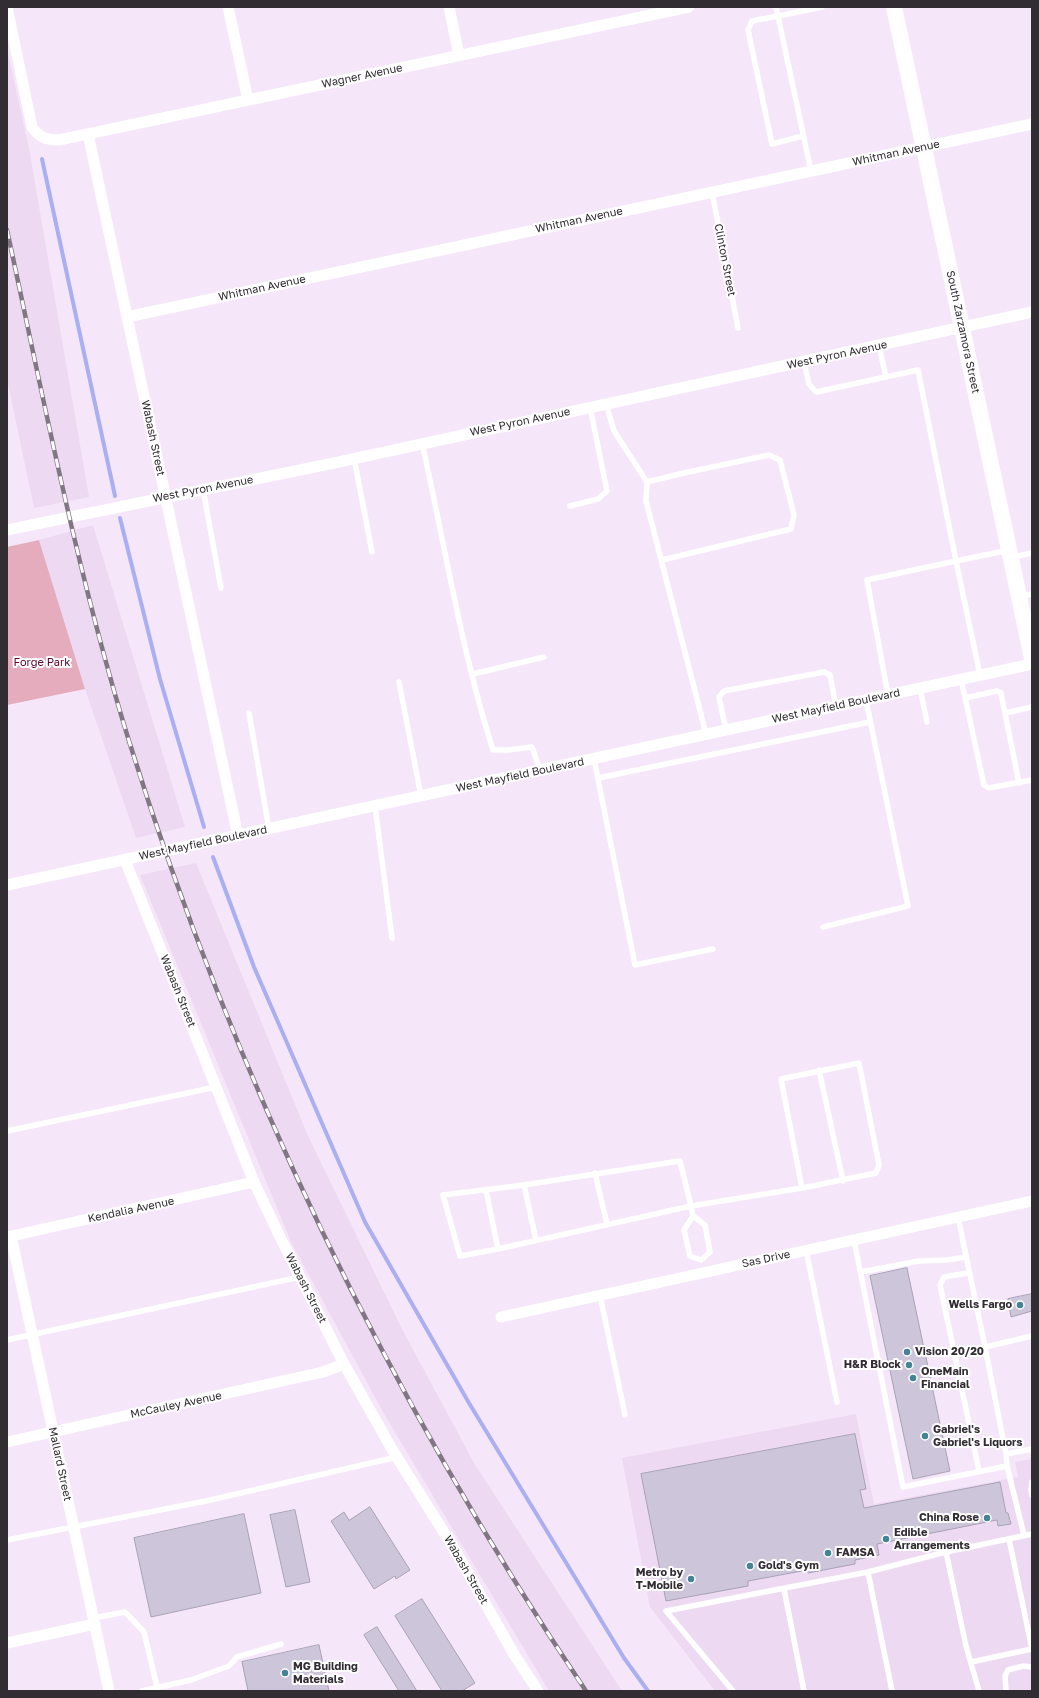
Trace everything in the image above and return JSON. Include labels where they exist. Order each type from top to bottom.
[{"type":"main road","name":"South Zarzamora Street","points":[[894,7],[925,147],[1010,554],[1026,596],[1032,658]]},
{"type":"street","name":"Wagner Avenue","points":[[7,7],[30,118],[37,134],[49,140],[60,140],[672,9],[689,7]]},
{"type":"street","points":[[228,7],[248,100]]},
{"type":"street","points":[[449,7],[459,55]]},
{"type":"street","name":"Whitman Avenue","points":[[127,317],[1032,124]]},
{"type":"street","name":"Wabash Street","points":[[88,134],[238,836]]},
{"type":"street","name":"West Pyron Avenue","points":[[7,530],[354,458],[1032,312]]},
{"type":"street","name":"West Mayfield Boulevard","points":[[7,885],[1032,664]]},
{"type":"street","name":"Wabash Street","points":[[125,860],[254,1182],[300,1276],[344,1364],[397,1457],[455,1550],[515,1656],[538,1691]]},
{"type":"street","name":"Kendalia Avenue","points":[[9,1237],[254,1182]]},
{"type":"street","name":"Sas Drive","points":[[501,1317],[1032,1201]]},
{"type":"street","name":"Mallard Street","points":[[9,1237],[33,1335],[109,1691]]},
{"type":"street","name":"McCauley Avenue","points":[[7,1442],[323,1372],[344,1364]]},
{"type":"street","points":[[7,1643],[94,1621]]},
{"type":"lane","points":[[776,7],[810,171]]},
{"type":"lane","points":[[803,136],[772,144],[748,30],[752,21],[822,7]]},
{"type":"lane","name":"Clinton Street","points":[[712,192],[738,328]]},
{"type":"lane","points":[[879,346],[886,376]]},
{"type":"lane","points":[[804,362],[809,384],[816,392],[918,370],[980,675]]},
{"type":"lane","points":[[606,404],[614,431],[647,482],[646,501],[706,734]]},
{"type":"lane","points":[[570,506],[598,499],[607,491],[590,407]]},
{"type":"lane","points":[[422,443],[472,674],[493,750],[532,747],[540,770]]},
{"type":"lane","points":[[647,482],[769,455],[780,460],[794,515],[791,529],[662,560]]},
{"type":"lane","points":[[354,458],[372,552]]},
{"type":"lane","points":[[203,489],[221,588]]},
{"type":"lane","points":[[888,695],[867,580],[956,561],[1010,554],[1032,553]]},
{"type":"lane","points":[[472,674],[544,657]]},
{"type":"lane","points":[[726,730],[719,697],[724,691],[824,672],[830,675],[836,706]]},
{"type":"lane","points":[[961,679],[984,785],[989,788],[1032,780]]},
{"type":"lane","points":[[399,682],[421,796]]},
{"type":"lane","points":[[920,688],[927,722]]},
{"type":"lane","points":[[965,698],[997,691],[1001,693],[1019,782]]},
{"type":"lane","points":[[823,927],[908,906],[866,700]]},
{"type":"lane","points":[[1005,713],[1032,707]]},
{"type":"lane","points":[[249,713],[269,829]]},
{"type":"lane","points":[[598,778],[870,722]]},
{"type":"lane","points":[[594,758],[635,965],[713,949]]},
{"type":"lane","points":[[375,806],[392,938]]},
{"type":"lane","points":[[701,1260],[710,1252],[705,1225],[693,1216],[691,1206],[680,1161],[524,1185],[443,1195],[460,1256],[691,1206],[802,1188],[843,1181],[876,1173],[879,1164],[858,1062],[781,1079],[802,1188]]},
{"type":"lane","points":[[819,1070],[843,1181]]},
{"type":"lane","points":[[7,1131],[216,1087]]},
{"type":"lane","points":[[596,1173],[607,1224]]},
{"type":"lane","points":[[524,1185],[536,1240]]},
{"type":"lane","points":[[486,1190],[498,1249]]},
{"type":"lane","points":[[693,1216],[684,1230],[690,1256],[701,1260]]},
{"type":"lane","points":[[958,1217],[968,1273],[985,1347],[1007,1466],[1024,1535]]},
{"type":"lane","points":[[854,1240],[903,1487],[1007,1466]]},
{"type":"lane","points":[[806,1250],[837,1402]]},
{"type":"lane","points":[[860,1272],[919,1261],[942,1261],[965,1257]]},
{"type":"lane","points":[[701,1260],[703,1273]]},
{"type":"lane","points":[[968,1273],[944,1277],[940,1285],[979,1472]]},
{"type":"lane","points":[[7,1340],[300,1276]]},
{"type":"lane","points":[[600,1295],[625,1415]]},
{"type":"lane","points":[[954,1354],[1032,1336]]},
{"type":"lane","points":[[1006,1454],[1032,1448]]},
{"type":"lane","points":[[7,1540],[206,1501],[397,1457]]},
{"type":"lane","points":[[1032,1482],[1030,1489],[1032,1495]]},
{"type":"lane","points":[[733,1691],[666,1612],[868,1572],[946,1552],[1032,1534]]},
{"type":"lane","points":[[971,1662],[1032,1649],[1009,1538]]},
{"type":"lane","points":[[946,1552],[979,1691]]},
{"type":"lane","points":[[868,1572],[892,1691]]},
{"type":"lane","points":[[784,1589],[804,1691]]},
{"type":"lane","points":[[94,1621],[125,1612],[144,1632],[158,1689]]},
{"type":"lane","points":[[142,1691],[158,1689],[191,1680],[229,1666],[237,1657],[281,1644]]},
{"type":"lane","points":[[1006,1691],[1005,1676],[1008,1670],[1023,1666],[1032,1667]]},
{"type":"shaded area","points":[[7,49],[29,148],[89,497],[34,508],[7,379]]},
{"type":"shaded area","points":[[93,525],[185,827],[136,838],[85,689],[39,540]]},
{"type":"shaded area","points":[[196,863],[308,1136],[402,1329],[474,1463],[622,1691],[549,1691],[383,1412],[291,1242],[140,875]]},
{"type":"shaded area","points":[[856,1414],[874,1504],[1018,1477],[1015,1462],[1032,1459],[1032,1691],[715,1691],[650,1607],[622,1458]]},
{"type":"green space","name":"Forge Park","points":[[39,540],[85,689],[7,705],[7,547]]},
{"type":"building","points":[[907,1268],[950,1471],[913,1479],[870,1276]]},
{"type":"building","name":"Wells Fargo","points":[[1032,1294],[1032,1311],[1011,1317],[1008,1299]]},
{"type":"building","points":[[855,1434],[866,1489],[860,1490],[864,1508],[1000,1482],[1006,1513],[1008,1513],[1011,1524],[998,1526],[997,1520],[877,1544],[879,1555],[855,1560],[855,1564],[808,1573],[807,1570],[748,1581],[748,1586],[666,1601],[641,1474]]},
{"type":"building","points":[[370,1507],[410,1570],[396,1579],[395,1576],[374,1589],[331,1521],[344,1512],[349,1520]]},
{"type":"building","points":[[295,1510],[310,1582],[286,1587],[270,1515]]},
{"type":"building","points":[[244,1514],[261,1593],[151,1617],[134,1538]]},
{"type":"building","points":[[422,1599],[475,1683],[462,1691],[442,1691],[395,1616]]},
{"type":"building","points":[[377,1627],[417,1691],[399,1691],[364,1635]]},
{"type":"building","name":"MG Building Materials","points":[[319,1645],[329,1691],[248,1691],[242,1662]]},
{"type":"waterway","points":[[42,159],[115,496]]},
{"type":"waterway","points":[[120,518],[160,679],[204,827]]},
{"type":"waterway","points":[[213,857],[254,967],[365,1222],[469,1403],[624,1658],[648,1691]]},
{"type":"railway","points":[[7,230],[62,487],[110,678],[129,741],[171,867],[217,990],[268,1112],[323,1232],[383,1351],[446,1466],[514,1580],[586,1691]]},
{"type":"place","name":"Wells Fargo","points":[[1020,1305]]},
{"type":"place","name":"Vision 20/20","points":[[907,1352]]},
{"type":"place","name":"H&R Block","points":[[909,1365]]},
{"type":"place","name":"OneMain Financial","points":[[913,1378]]},
{"type":"place","name":"Gabriel's Gabriel's Liquors","points":[[925,1436]]},
{"type":"place","name":"China Rose","points":[[987,1518]]},
{"type":"place","name":"Edible Arrangements","points":[[886,1539]]},
{"type":"place","name":"FAMSA","points":[[828,1553]]},
{"type":"place","name":"Gold's Gym","points":[[750,1566]]},
{"type":"place","name":"Metro by T-Mobile","points":[[691,1579]]},
{"type":"place","name":"MG Building Materials","points":[[285,1673]]}]
